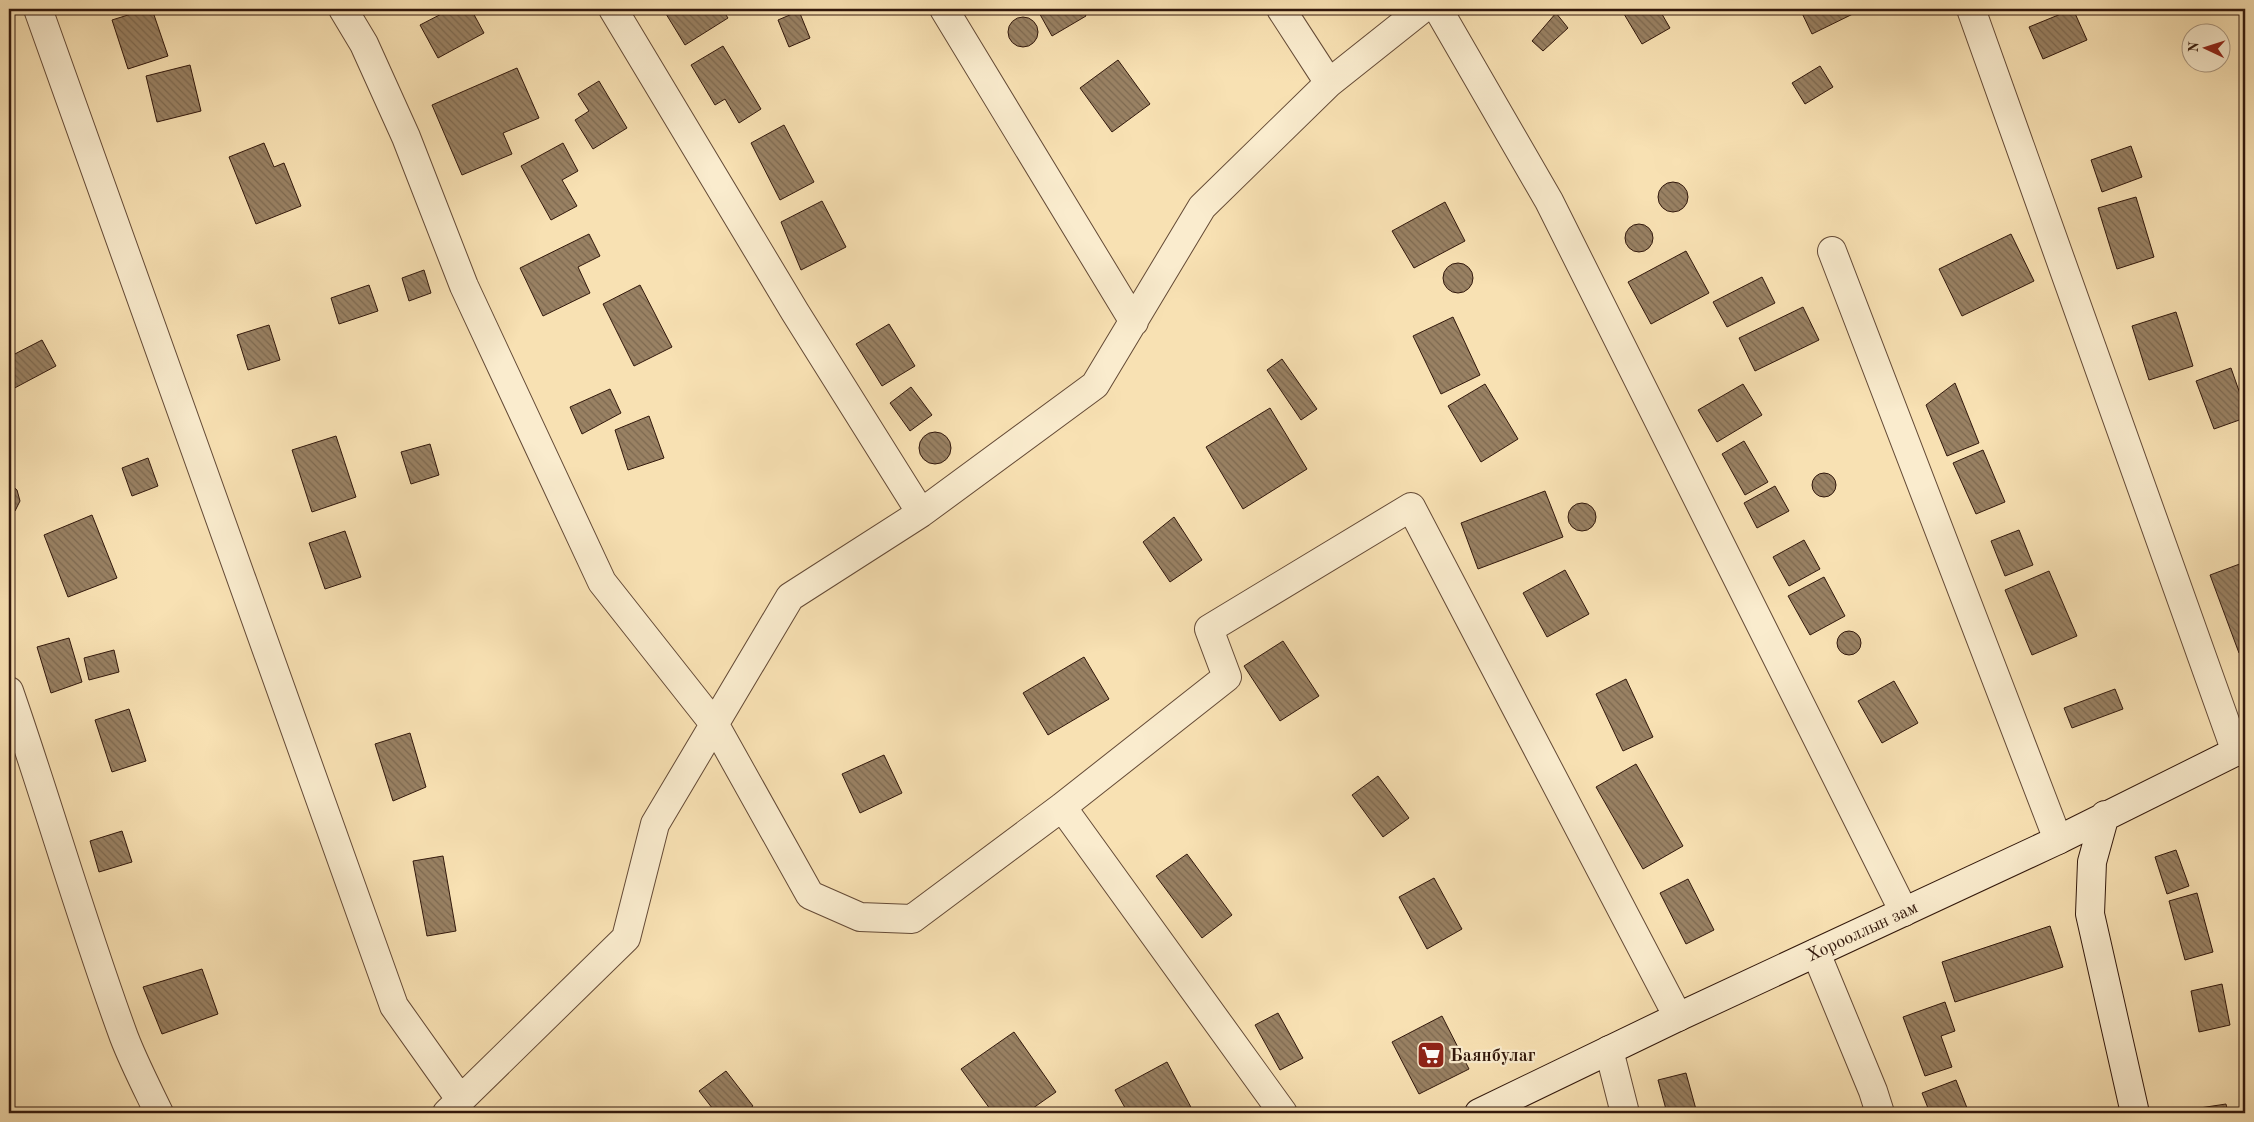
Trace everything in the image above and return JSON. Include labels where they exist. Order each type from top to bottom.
[{"type":"street","points":[[38,9],[394,1006],[453,1106],[626,938],[655,824],[790,597],[921,513],[1095,385],[1202,207],[1329,83],[1422,9]]},
{"type":"street","points":[[343,9],[368,52],[406,137],[464,286],[602,582],[715,726],[810,894],[860,917],[912,919],[1062,806],[1227,677],[1209,629],[1411,507],[1678,1017]]},
{"type":"street","points":[[613,9],[795,312],[921,513]]},
{"type":"street","points":[[944,9],[1134,322]]},
{"type":"street","points":[[1282,9],[1329,83]]},
{"type":"street","points":[[1438,9],[1549,201],[1904,912]]},
{"type":"street","points":[[1971,9],[2241,749]]},
{"type":"street","points":[[1832,251],[2058,840]]},
{"type":"street","points":[[9,691],[76,902],[125,1039],[158,1113]]},
{"type":"street","name":"Хорооллын зам","points":[[1479,1113],[1678,1017],[2058,840],[2241,749]]},
{"type":"street","points":[[1062,806],[1283,1113]]},
{"type":"street","points":[[2105,815],[2092,862],[2090,914],[2135,1113]]},
{"type":"street","points":[[1816,953],[1873,1090],[1880,1113]]},
{"type":"street","points":[[1609,1050],[1625,1113]]},
{"type":"building","points":[[152,9],[168,56],[128,69],[112,20]]},
{"type":"building","points":[[451,9],[471,9],[484,33],[438,58],[420,25]]},
{"type":"building","points":[[663,9],[722,9],[728,18],[685,45]]},
{"type":"building","points":[[1037,9],[1082,9],[1086,16],[1052,36]]},
{"type":"building","points":[[1621,9],[1659,9],[1670,28],[1642,44]]},
{"type":"building","points":[[1800,9],[1863,9],[1812,34]]},
{"type":"building","points":[[2073,9],[2087,40],[2043,59],[2029,27]]},
{"type":"building","points":[[799,11],[810,38],[789,47],[778,20]]},
{"type":"building","points":[[1556,13],[1568,28],[1543,51],[1532,41]]},
{"type":"building","points":[[1023,17],[1034,21],[1038,32],[1034,43],[1023,47],[1012,43],[1008,32],[1012,21]]},
{"type":"building","points":[[723,46],[761,109],[739,123],[725,99],[715,105],[691,65]]},
{"type":"building","points":[[1118,60],[1150,104],[1112,132],[1080,88]]},
{"type":"building","points":[[190,65],[201,111],[157,122],[146,76]]},
{"type":"building","points":[[1820,66],[1833,87],[1805,104],[1792,83]]},
{"type":"building","points":[[517,68],[539,118],[503,133],[512,154],[462,175],[432,105]]},
{"type":"building","points":[[599,81],[627,128],[593,149],[575,120],[589,111],[578,94]]},
{"type":"building","points":[[784,125],[814,182],[780,200],[751,143]]},
{"type":"building","points":[[264,143],[274,167],[284,163],[301,206],[256,224],[229,157]]},
{"type":"building","points":[[563,143],[578,171],[562,180],[577,206],[551,220],[521,166]]},
{"type":"building","points":[[2131,146],[2142,177],[2102,192],[2091,160]]},
{"type":"building","points":[[1673,182],[1684,186],[1688,197],[1684,208],[1673,212],[1662,208],[1658,197],[1662,186]]},
{"type":"building","points":[[2136,197],[2154,257],[2117,269],[2098,208]]},
{"type":"building","points":[[822,201],[846,247],[801,270],[781,222]]},
{"type":"building","points":[[1445,202],[1465,241],[1414,268],[1392,231]]},
{"type":"building","points":[[1639,224],[1649,228],[1653,238],[1649,248],[1639,252],[1629,248],[1625,238],[1629,228]]},
{"type":"building","points":[[589,234],[600,256],[578,267],[590,293],[543,316],[520,268]]},
{"type":"building","points":[[2011,234],[2034,281],[1962,316],[1939,269]]},
{"type":"building","points":[[1686,251],[1709,293],[1651,324],[1628,282]]},
{"type":"building","points":[[1458,263],[1468,268],[1473,278],[1468,288],[1458,293],[1448,288],[1443,278],[1448,268]]},
{"type":"building","points":[[424,270],[431,293],[409,301],[402,278]]},
{"type":"building","points":[[1762,277],[1775,303],[1727,327],[1713,302]]},
{"type":"building","points":[[369,285],[378,311],[339,324],[331,298]]},
{"type":"building","points":[[640,285],[672,347],[634,366],[603,304]]},
{"type":"building","points":[[1803,307],[1819,340],[1755,371],[1739,338]]},
{"type":"building","points":[[2176,312],[2193,366],[2149,380],[2132,326]]},
{"type":"building","points":[[1453,317],[1480,375],[1441,394],[1413,336]]},
{"type":"building","points":[[889,324],[915,366],[882,386],[856,344]]},
{"type":"building","points":[[269,325],[280,360],[248,370],[237,335]]},
{"type":"building","points":[[42,340],[56,366],[9,391],[9,357]]},
{"type":"building","points":[[1282,359],[1317,409],[1301,420],[1267,370]]},
{"type":"building","points":[[2231,368],[2245,408],[2245,418],[2214,429],[2196,381]]},
{"type":"building","points":[[1955,383],[1979,443],[1947,456],[1926,405]]},
{"type":"building","points":[[1485,384],[1518,439],[1481,462],[1448,406]]},
{"type":"building","points":[[1743,384],[1762,415],[1717,442],[1698,410]]},
{"type":"building","points":[[911,387],[932,415],[910,431],[890,403]]},
{"type":"building","points":[[610,389],[621,413],[582,434],[570,407]]},
{"type":"building","points":[[1270,408],[1307,469],[1243,509],[1206,447]]},
{"type":"building","points":[[649,416],[664,458],[628,470],[615,430]]},
{"type":"building","points":[[935,432],[941,433],[946,437],[950,442],[950,454],[946,459],[941,463],[935,464],[929,463],[924,459],[920,454],[919,448],[920,442],[924,437],[929,433]]},
{"type":"building","points":[[336,436],[356,497],[312,512],[292,450]]},
{"type":"building","points":[[1744,441],[1768,482],[1745,495],[1722,454]]},
{"type":"building","points":[[430,444],[439,475],[411,484],[401,452]]},
{"type":"building","points":[[1983,450],[2005,502],[1976,514],[1953,463]]},
{"type":"building","points":[[148,458],[158,486],[132,496],[122,468]]},
{"type":"building","points":[[1824,473],[1829,474],[1835,480],[1835,490],[1829,496],[1824,497],[1819,496],[1813,490],[1812,485],[1813,480],[1819,474]]},
{"type":"building","points":[[9,483],[17,490],[20,501],[15,511],[9,514]]},
{"type":"building","points":[[1775,486],[1789,511],[1757,528],[1744,503]]},
{"type":"building","points":[[1545,491],[1563,537],[1478,569],[1461,523]]},
{"type":"building","points":[[1582,503],[1592,507],[1596,517],[1592,527],[1582,531],[1572,527],[1568,517],[1572,507]]},
{"type":"building","points":[[92,515],[117,578],[68,597],[44,535]]},
{"type":"building","points":[[1174,517],[1202,560],[1170,582],[1143,542]]},
{"type":"building","points":[[2019,530],[2033,565],[2005,576],[1991,541]]},
{"type":"building","points":[[345,531],[361,577],[325,589],[309,543]]},
{"type":"building","points":[[1804,540],[1820,569],[1789,586],[1773,557]]},
{"type":"building","points":[[2245,562],[2245,650],[2239,653],[2210,575]]},
{"type":"building","points":[[1565,570],[1589,614],[1547,637],[1523,593]]},
{"type":"building","points":[[2049,571],[2077,636],[2032,655],[2005,590]]},
{"type":"building","points":[[1824,577],[1845,616],[1810,635],[1788,596]]},
{"type":"building","points":[[1849,631],[1858,634],[1861,643],[1858,652],[1849,655],[1840,652],[1837,643],[1840,634]]},
{"type":"building","points":[[69,638],[82,682],[51,693],[37,647]]},
{"type":"building","points":[[1283,641],[1319,696],[1280,721],[1244,666]]},
{"type":"building","points":[[114,650],[119,672],[89,680],[84,658]]},
{"type":"building","points":[[1084,657],[1109,699],[1048,735],[1023,693]]},
{"type":"building","points":[[1626,679],[1653,737],[1623,751],[1596,694]]},
{"type":"building","points":[[1894,681],[1918,723],[1882,743],[1858,701]]},
{"type":"building","points":[[2115,689],[2123,709],[2072,728],[2064,708]]},
{"type":"building","points":[[129,709],[146,761],[112,772],[95,720]]},
{"type":"building","points":[[410,733],[426,787],[393,801],[375,744]]},
{"type":"building","points":[[884,755],[902,793],[860,813],[842,774]]},
{"type":"building","points":[[1636,764],[1683,846],[1643,869],[1596,787]]},
{"type":"building","points":[[1378,776],[1409,818],[1383,837],[1352,795]]},
{"type":"building","points":[[122,831],[132,862],[99,872],[90,841]]},
{"type":"building","points":[[2176,850],[2189,886],[2167,894],[2155,857]]},
{"type":"building","points":[[1187,854],[1232,915],[1202,938],[1156,876]]},
{"type":"building","points":[[443,856],[456,931],[427,936],[413,861]]},
{"type":"building","points":[[1434,878],[1462,929],[1427,949],[1399,897]]},
{"type":"building","points":[[1688,879],[1714,930],[1686,944],[1660,893]]},
{"type":"building","points":[[2197,893],[2213,952],[2185,960],[2169,901]]},
{"type":"building","points":[[2050,926],[2063,967],[1955,1002],[1942,962]]},
{"type":"building","points":[[202,969],[218,1014],[162,1034],[143,987]]},
{"type":"building","points":[[2222,984],[2230,1025],[2199,1032],[2191,991]]},
{"type":"building","points":[[1945,1002],[1955,1031],[1941,1036],[1952,1067],[1925,1076],[1903,1017]]},
{"type":"building","points":[[1278,1013],[1303,1058],[1280,1070],[1255,1025]]},
{"type":"building","points":[[1442,1016],[1469,1069],[1419,1094],[1392,1042]]},
{"type":"building","points":[[1014,1032],[1056,1092],[1026,1113],[993,1113],[961,1069]]},
{"type":"building","points":[[1167,1062],[1194,1113],[1128,1113],[1115,1090]]},
{"type":"building","points":[[726,1071],[753,1106],[744,1113],[716,1113],[699,1091]]},
{"type":"building","points":[[1686,1073],[1697,1113],[1667,1113],[1658,1080]]},
{"type":"building","points":[[1956,1080],[1969,1113],[1930,1113],[1922,1093]]},
{"type":"building","points":[[2226,1104],[2228,1113],[2193,1113],[2193,1109]]},
{"type":"building","points":[[2066,1108],[2081,1108],[2081,1113],[2067,1113]]},
{"type":"place","name":"Баянбулаг","points":[[1431,1055]]}]
